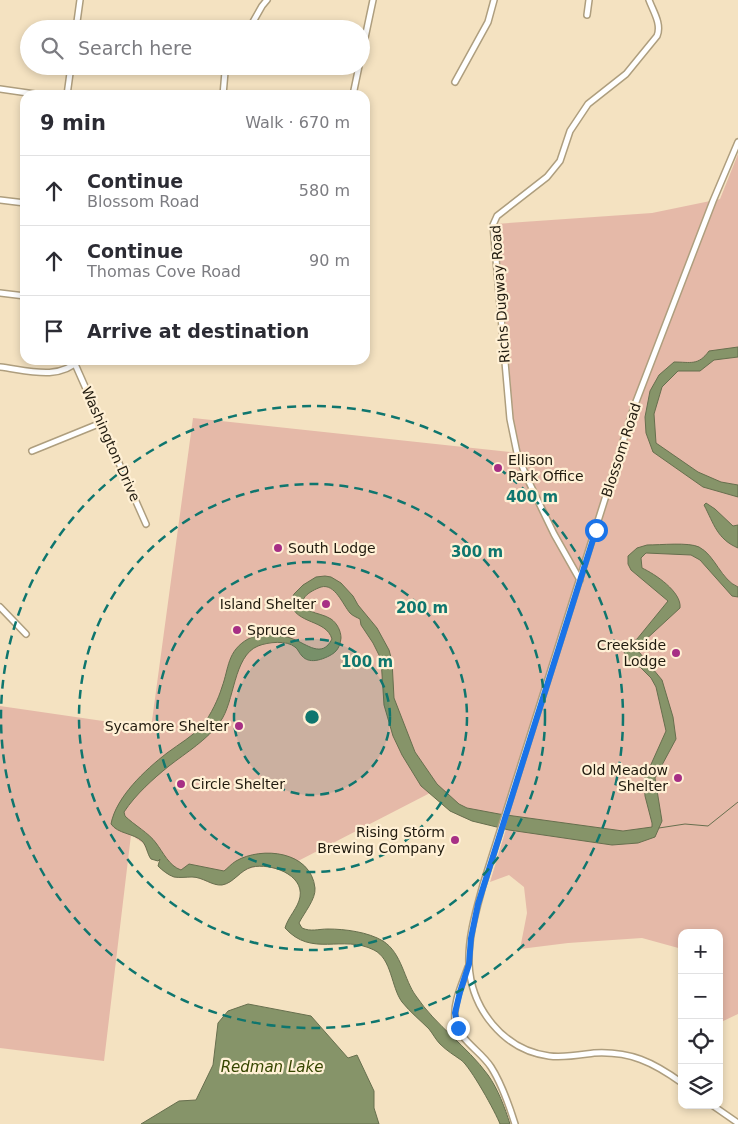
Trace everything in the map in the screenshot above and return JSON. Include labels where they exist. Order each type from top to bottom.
[{"type":"street","points":[[77,20],[80,0]]},
{"type":"street","points":[[254,20],[268,0]]},
{"type":"street","points":[[369,20],[373,0]]},
{"type":"street","points":[[455,82],[488,22],[494,0]]},
{"type":"street","points":[[587,15],[589,0]]},
{"type":"street","name":"Richs Dugway Road","points":[[580,580],[554,534],[517,453],[510,419],[494,221],[497,216],[547,177],[560,161],[570,131],[588,104],[626,74],[657,36],[659,28],[649,0]]},
{"type":"street","points":[[68,90],[70,75]]},
{"type":"street","points":[[224,90],[226,75]]},
{"type":"street","points":[[354,90],[357,75]]},
{"type":"street","points":[[0,89],[20,92]]},
{"type":"street","name":"Blossom Road","points":[[678,1080],[652,1064],[632,1056],[610,1053],[562,1057],[549,1056],[538,1054],[514,1044],[495,1028],[478,1002],[469,964],[474,918],[634,407],[713,201],[738,142]]},
{"type":"street","points":[[0,200],[20,202]]},
{"type":"street","points":[[0,293],[20,295]]},
{"type":"street","points":[[0,367],[55,373],[68,369],[73,365]]},
{"type":"street","name":"Washington Drive","points":[[78,365],[101,423],[146,524]]},
{"type":"street","points":[[32,450],[101,423]]},
{"type":"street","points":[[0,607],[26,634]]},
{"type":"street","points":[[469,964],[456,1004],[455,1021],[461,1034],[486,1060],[496,1074],[515,1124]]},
{"type":"street","points":[[718,1109],[738,1123]]},
{"type":"shaded area","points":[[738,154],[738,1014],[723,1021],[723,929],[678,929],[678,948],[642,938],[568,943],[520,949],[527,913],[524,887],[509,875],[490,882],[506,829],[458,815],[430,793],[282,871],[265,867],[254,867],[244,871],[223,885],[193,877],[174,877],[170,875],[158,866],[161,860],[151,859],[143,843],[131,835],[104,1061],[0,1048],[0,706],[151,728],[193,418],[519,453],[513,421],[507,335],[495,224],[652,213],[720,199]]},
{"type":"water","points":[[738,347],[738,357],[714,360],[700,371],[678,371],[662,387],[654,414],[656,443],[698,472],[721,482],[738,485],[738,497],[703,487],[653,452],[646,433],[645,417],[650,391],[659,375],[674,362],[694,362],[701,359],[709,351]]},
{"type":"water","points":[[706,503],[733,526],[738,525],[738,548],[725,540],[717,530],[704,505]]},
{"type":"water","points":[[681,544],[699,547],[705,551],[727,579],[738,587],[738,597],[732,596],[700,560],[691,555],[646,553],[641,558],[642,568],[667,584],[677,596],[680,608],[642,643],[639,652],[662,680],[673,717],[676,739],[655,778],[662,821],[655,837],[638,843],[612,845],[509,830],[472,821],[450,811],[421,786],[402,755],[393,736],[384,705],[381,659],[361,625],[360,619],[353,616],[334,591],[326,587],[312,591],[305,597],[303,604],[310,611],[329,618],[337,625],[341,638],[336,651],[319,660],[312,661],[305,658],[296,648],[287,643],[262,645],[250,651],[239,669],[229,703],[220,722],[203,740],[151,782],[124,812],[125,816],[153,839],[170,862],[181,870],[189,864],[224,871],[236,861],[247,856],[271,853],[295,859],[305,866],[312,876],[315,892],[299,923],[302,928],[356,932],[370,935],[389,946],[399,959],[412,990],[424,1007],[488,1075],[501,1099],[510,1124],[500,1124],[482,1090],[465,1064],[440,1044],[429,1029],[402,1002],[398,996],[388,966],[380,954],[362,946],[350,944],[306,942],[295,937],[285,928],[300,897],[300,889],[297,882],[291,876],[276,869],[259,866],[244,871],[230,882],[222,885],[196,877],[174,877],[158,866],[160,859],[158,861],[151,859],[142,841],[118,830],[111,824],[114,814],[125,794],[141,776],[158,760],[203,725],[218,697],[232,654],[241,644],[253,637],[276,635],[288,637],[319,649],[328,645],[332,639],[329,633],[324,628],[299,615],[290,603],[294,594],[303,585],[316,577],[325,576],[341,583],[377,628],[389,650],[392,661],[394,698],[415,752],[437,784],[459,804],[467,808],[499,814],[623,831],[652,827],[645,796],[644,780],[666,731],[656,687],[651,678],[640,667],[633,666],[624,652],[628,645],[637,639],[668,601],[631,570],[628,564],[628,556],[637,548],[647,545]]},
{"type":"water","name":"Redman Lake","points":[[248,1004],[311,1016],[348,1058],[357,1055],[374,1091],[374,1108],[379,1124],[141,1124],[179,1101],[196,1100],[213,1065],[218,1023],[228,1011]]},
{"type":"waterway","points":[[659,828],[685,824],[708,826],[738,802]]},
{"type":"place","name":"Ellison Park Office","points":[[498,468]]},
{"type":"place","name":"South Lodge","points":[[278,548]]},
{"type":"place","name":"Island Shelter","points":[[326,604]]},
{"type":"place","name":"Spruce","points":[[237,630]]},
{"type":"place","name":"Creekside Lodge","points":[[676,653]]},
{"type":"place","name":"Sycamore Shelter","points":[[239,726]]},
{"type":"place","name":"Old Meadow Shelter","points":[[678,778]]},
{"type":"place","name":"Circle Shelter","points":[[181,784]]},
{"type":"place","name":"Rising Storm Brewing Company","points":[[455,840]]},
{"type":"route","points":[[458,1028],[455,1021],[455,1013],[469,964],[474,918],[596,530]]}]
